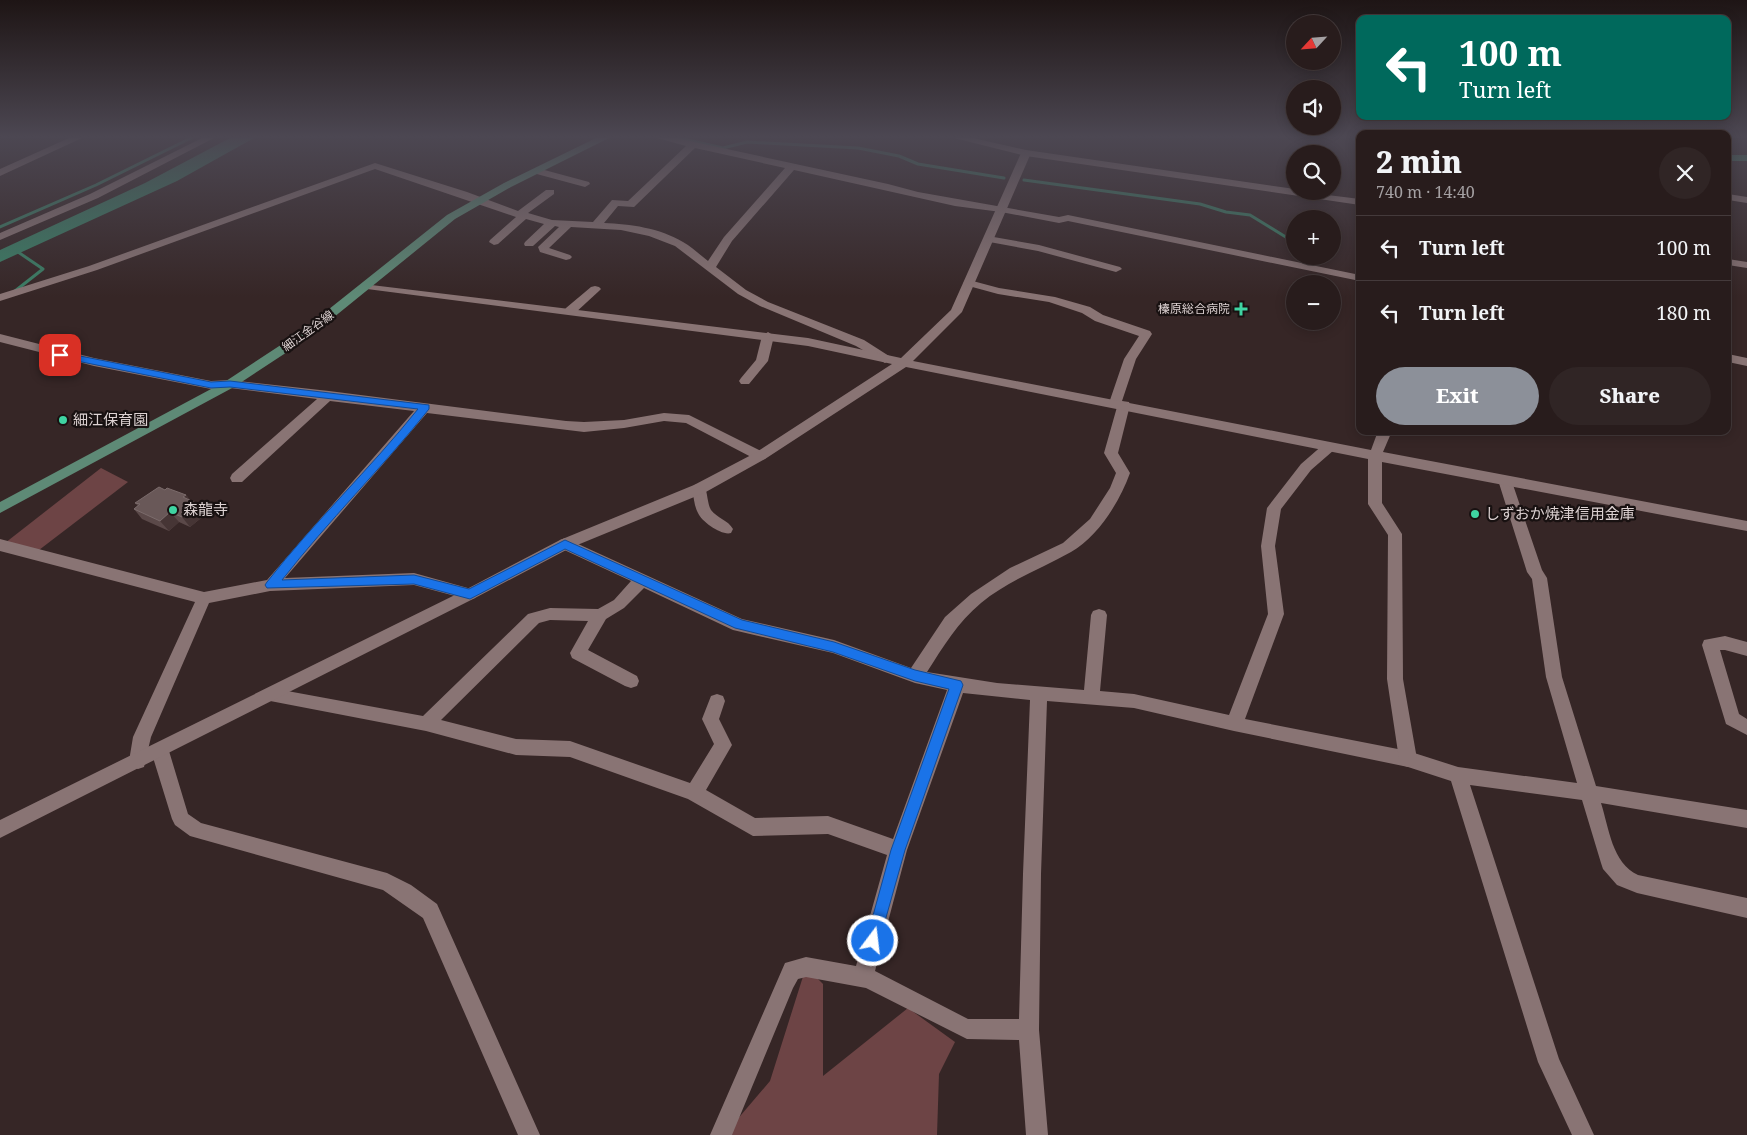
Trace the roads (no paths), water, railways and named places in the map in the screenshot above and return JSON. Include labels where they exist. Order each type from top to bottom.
[{"type":"main road","name":"細江金谷線","points":[[0,508],[230,384],[303,336],[368,286],[451,217],[497,191]]},
{"type":"street","points":[[0,237],[104,191]]},
{"type":"street","points":[[0,298],[93,268],[306,191]]},
{"type":"street","points":[[448,191],[552,224],[621,227],[652,233],[679,244],[742,292],[764,304],[860,343],[885,359]]},
{"type":"street","points":[[595,226],[616,202],[630,204],[644,191]]},
{"type":"street","points":[[710,267],[728,238],[770,191]]},
{"type":"street","points":[[902,191],[1059,220],[1068,218],[1356,277]]},
{"type":"street","points":[[0,830],[160,751],[565,544],[699,489],[760,456],[903,363],[956,312],[1009,191]]},
{"type":"street","points":[[1285,191],[1356,201]]},
{"type":"street","points":[[494,242],[522,214],[550,192]]},
{"type":"street","points":[[1731,197],[1747,200]]},
{"type":"street","points":[[529,244],[552,224]]},
{"type":"street","points":[[566,257],[544,250],[543,247],[567,225]]},
{"type":"street","points":[[988,239],[1040,248],[1116,269]]},
{"type":"street","points":[[1731,262],[1747,265]]},
{"type":"street","points":[[915,676],[951,622],[976,598],[1015,572],[1068,548],[1095,523],[1118,489],[1123,473],[1111,453],[1119,404],[1130,359],[1146,334],[1099,318],[1086,310],[1051,299],[998,291],[969,283]]},
{"type":"street","points":[[368,286],[808,342],[903,363],[1119,404],[1329,447],[1747,526]]},
{"type":"street","points":[[570,311],[595,289]]},
{"type":"street","points":[[0,311],[24,290]]},
{"type":"street","points":[[745,381],[762,361],[768,336]]},
{"type":"street","points":[[0,338],[44,351],[211,385],[230,384],[329,395],[584,427],[624,424],[664,417],[688,419],[760,456]]},
{"type":"street","points":[[1731,359],[1747,362]]},
{"type":"street","points":[[237,478],[329,395]]},
{"type":"street","points":[[271,585],[304,544],[399,440],[425,407]]},
{"type":"street","points":[[1383,435],[1375,456],[1375,504],[1395,534],[1395,679],[1408,759]]},
{"type":"street","points":[[1234,724],[1276,614],[1268,546],[1274,508],[1306,468],[1329,447]]},
{"type":"street","points":[[1505,480],[1535,572],[1540,578],[1554,677],[1610,863],[1624,878],[1637,884],[1747,908]]},
{"type":"street","points":[[699,489],[704,512],[726,529]]},
{"type":"street","points":[[565,544],[739,625],[834,647],[915,676],[957,685],[1039,694],[1134,701],[1234,724],[1408,759],[1458,775],[1589,793],[1747,820]]},
{"type":"street","points":[[0,545],[204,598],[271,585],[414,579],[470,594]]},
{"type":"street","points":[[631,680],[578,654],[600,615],[619,604],[641,581]]},
{"type":"street","points":[[138,761],[142,737],[204,598]]},
{"type":"street","points":[[426,724],[534,618],[550,614],[600,615]]},
{"type":"street","points":[[1091,698],[1098,615]]},
{"type":"street","points":[[1747,649],[1725,643],[1710,645],[1732,719],[1747,727]]},
{"type":"street","points":[[863,977],[898,850],[957,685]]},
{"type":"street","points":[[271,694],[426,724],[516,747],[570,749],[694,793],[753,827],[828,825],[898,850]]},
{"type":"street","points":[[1038,1135],[1029,1030],[1032,874],[1039,694]]},
{"type":"street","points":[[694,793],[723,746],[710,719],[717,701]]},
{"type":"street","points":[[160,751],[181,819],[196,830],[387,882],[430,911],[529,1135]]},
{"type":"street","points":[[1458,775],[1549,1062],[1583,1135]]},
{"type":"street","points":[[721,1135],[786,980],[792,970],[806,967],[863,977],[967,1029],[1029,1030]]},
{"type":"waterway","points":[[0,227],[82,191]]},
{"type":"waterway","points":[[1104,191],[1200,204],[1226,212],[1250,215],[1286,237]]},
{"type":"waterway","points":[[15,291],[43,269],[18,252]]},
{"type":"place","name":"榛原総合病院","points":[[1241,309]]},
{"type":"place","name":"細江保育園","points":[[63,420]]},
{"type":"place","name":"森龍寺","points":[[173,510]]},
{"type":"place","name":"しずおか焼津信用金庫","points":[[1475,514]]}]
